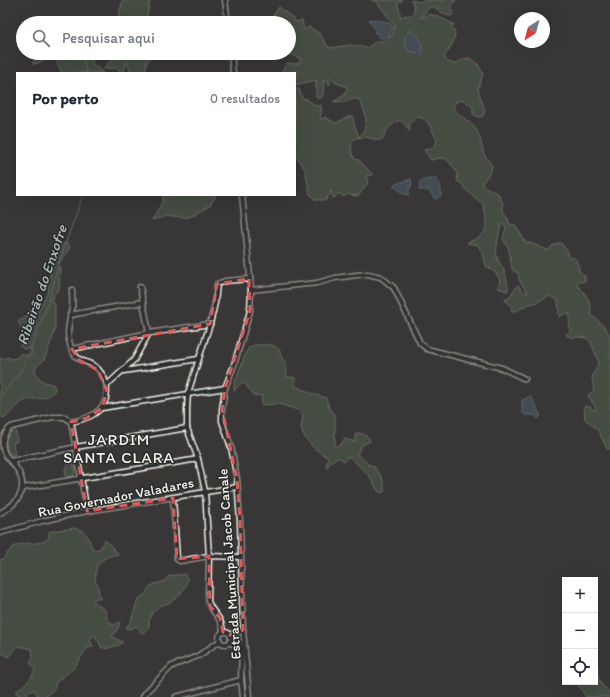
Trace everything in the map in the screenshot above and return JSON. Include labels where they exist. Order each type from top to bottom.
[{"type":"street","points":[[225,0],[227,16]]},
{"type":"street","points":[[231,60],[232,72]]},
{"type":"street","name":"Estrada Municipal Jacob Canale","points":[[242,196],[251,290],[250,311],[234,365],[225,388],[222,421],[231,447],[237,487],[240,521],[243,630],[249,697]]},
{"type":"street","points":[[251,290],[317,283],[335,278],[357,275],[368,274],[382,277],[394,288],[420,343],[427,350],[502,368],[525,379]]},
{"type":"street","points":[[220,642],[219,637],[223,632],[220,618],[210,606],[208,601],[209,556],[205,491],[198,459],[187,428],[188,394],[210,324],[217,284],[225,281],[250,279]]},
{"type":"street","points":[[107,385],[124,371],[134,360],[149,333],[140,287]]},
{"type":"street","points":[[72,290],[72,306],[67,328],[68,338],[72,349],[79,360],[98,370],[107,385],[107,391],[102,408]]},
{"type":"street","points":[[70,315],[143,302]]},
{"type":"street","points":[[72,349],[149,333],[210,324]]},
{"type":"street","points":[[124,371],[198,359]]},
{"type":"street","points":[[134,360],[140,368]]},
{"type":"street","points":[[71,422],[87,418],[102,408],[225,388]]},
{"type":"street","points":[[0,513],[13,505],[18,499],[23,488],[18,471],[4,453],[2,440],[6,431],[11,426],[62,416],[71,422],[87,511]]},
{"type":"street","points":[[11,461],[187,428]]},
{"type":"street","points":[[23,488],[198,459]]},
{"type":"street","name":"Rua Governador Valadares","points":[[0,533],[42,521],[87,511],[237,487]]},
{"type":"street","points":[[173,498],[177,559],[180,561],[209,556],[240,557]]},
{"type":"street","points":[[230,635],[243,630],[241,680],[243,697]]},
{"type":"street","points":[[223,632],[227,632],[230,635]]},
{"type":"street","points":[[229,643],[231,639],[230,635]]},
{"type":"street","points":[[220,642],[225,645],[229,643],[236,644],[242,648]]},
{"type":"street","points":[[139,697],[144,697],[147,691],[172,666],[198,656],[220,642]]},
{"type":"street","points":[[176,697],[241,680]]},
{"type":"highlighted area","points":[[249,279],[250,311],[225,388],[222,409],[237,479],[240,521],[243,630],[230,635],[223,632],[220,618],[210,606],[209,556],[177,559],[173,498],[87,511],[71,422],[87,418],[102,408],[107,391],[98,370],[79,360],[72,349],[210,324],[217,284]]},
{"type":"green space","points":[[123,0],[150,0],[147,16],[118,16]]},
{"type":"green space","points":[[371,0],[403,0],[398,4],[401,18],[405,15],[408,16],[414,14],[414,6],[411,0],[419,2],[426,0],[456,0],[452,6],[453,14],[451,16],[444,14],[433,6],[427,9],[421,18],[429,14],[437,16],[453,24],[454,25],[451,26],[455,33],[453,42],[444,57],[448,62],[454,64],[469,58],[478,64],[483,74],[478,89],[485,111],[483,116],[478,117],[473,114],[473,108],[465,101],[460,100],[455,103],[453,108],[477,130],[485,156],[492,166],[491,171],[482,183],[483,186],[499,194],[503,204],[503,212],[508,217],[509,224],[515,225],[526,243],[531,243],[547,250],[553,245],[561,243],[568,252],[569,258],[574,258],[578,263],[579,271],[585,276],[585,281],[576,284],[589,301],[591,315],[604,326],[610,335],[610,449],[607,449],[598,430],[585,419],[584,407],[588,406],[596,410],[588,396],[594,391],[592,378],[599,362],[590,341],[581,337],[569,337],[566,335],[570,332],[570,314],[566,313],[559,317],[558,301],[550,296],[516,311],[512,311],[511,306],[504,299],[509,299],[518,285],[524,293],[528,293],[519,280],[518,272],[515,272],[512,269],[509,249],[503,239],[506,228],[504,224],[502,224],[497,254],[498,260],[506,276],[508,287],[507,291],[498,288],[500,280],[495,272],[486,266],[484,257],[478,245],[467,243],[479,238],[486,229],[483,204],[457,181],[458,174],[448,160],[441,158],[431,160],[424,150],[432,148],[437,141],[430,126],[423,118],[414,119],[409,125],[410,131],[402,121],[399,120],[388,128],[383,138],[380,140],[366,137],[355,138],[351,143],[352,154],[355,159],[359,160],[373,175],[366,176],[368,183],[359,195],[354,196],[349,194],[343,197],[339,193],[334,198],[331,191],[326,200],[316,200],[310,194],[305,170],[296,156],[296,89],[299,89],[302,98],[307,99],[317,107],[321,105],[321,120],[324,117],[336,123],[353,116],[354,124],[359,137],[365,129],[366,118],[361,103],[358,99],[346,102],[333,102],[345,95],[347,87],[334,82],[332,79],[328,79],[330,83],[329,85],[323,80],[323,95],[319,99],[316,97],[316,80],[296,85],[296,76],[299,75],[298,72],[282,72],[287,63],[298,64],[301,60],[296,57],[296,22],[302,20],[304,30],[309,27],[319,33],[329,48],[351,45],[366,48],[375,42],[388,40],[395,26],[376,1]]},
{"type":"green space","points":[[279,7],[290,16],[273,16]]},
{"type":"green space","points":[[36,60],[45,60],[35,64],[33,64]]},
{"type":"green space","points":[[92,60],[92,63],[102,72],[62,72],[56,61]]},
{"type":"green space","points":[[112,60],[148,60],[144,72],[131,72],[127,62],[124,72],[115,68],[104,69]]},
{"type":"green space","points":[[164,196],[215,196],[210,205],[189,217],[182,218],[166,216],[152,221],[161,205]]},
{"type":"green space","points":[[66,243],[70,247],[59,262],[59,290],[53,295],[54,298],[50,301],[55,304],[55,331],[44,360],[35,369],[37,376],[44,382],[54,385],[55,390],[47,397],[22,402],[5,418],[3,418],[0,414],[0,360],[1,358],[4,359],[8,357],[11,359],[17,358],[21,353],[27,356],[31,355],[32,348],[24,349],[20,346],[22,334],[21,327],[18,322],[24,319],[31,309],[38,313],[40,303],[43,303],[49,290],[48,286],[44,285],[43,283],[50,277],[55,252],[57,248]]},
{"type":"green space","points":[[255,345],[275,346],[280,351],[281,357],[287,367],[286,376],[295,378],[295,386],[326,398],[329,408],[335,415],[335,447],[341,445],[344,439],[355,442],[355,435],[358,433],[368,437],[370,441],[362,445],[357,454],[368,464],[375,467],[380,474],[384,485],[384,492],[382,493],[378,491],[370,477],[350,457],[347,457],[345,462],[340,458],[336,458],[326,468],[328,458],[314,448],[305,438],[301,428],[303,416],[298,410],[278,404],[261,405],[262,396],[254,395],[244,383],[240,384],[234,391],[234,385],[246,352],[250,347]]},
{"type":"green space","points":[[15,428],[17,441],[13,443],[15,455],[11,455],[8,453],[5,437]]},
{"type":"green space","points":[[69,452],[72,455],[75,473],[73,476],[66,477],[65,468],[68,467],[66,453]]},
{"type":"green space","points":[[74,528],[83,531],[86,534],[94,550],[100,549],[105,540],[118,553],[118,555],[107,557],[99,563],[95,581],[98,585],[100,599],[96,598],[93,601],[105,610],[107,618],[112,624],[114,625],[120,622],[112,637],[123,642],[118,646],[103,648],[93,635],[90,640],[93,647],[87,648],[74,668],[56,682],[55,688],[47,695],[47,697],[38,697],[35,690],[28,692],[27,696],[25,697],[16,693],[17,690],[30,679],[34,673],[35,669],[30,663],[33,656],[32,649],[19,646],[14,649],[9,657],[0,652],[0,559],[2,560],[15,546],[25,543],[45,541],[49,538],[49,532]]},
{"type":"green space","points":[[184,574],[188,579],[183,590],[172,601],[155,610],[151,615],[149,627],[145,631],[142,633],[136,626],[131,629],[126,628],[131,621],[138,599],[145,595],[149,587],[164,582],[169,576]]},
{"type":"green space","points":[[598,674],[602,684],[610,693],[610,697],[586,697],[578,685],[598,685]]},
{"type":"water","points":[[373,19],[390,23],[393,27],[388,37],[381,38],[375,33],[374,27],[369,20]]},
{"type":"water","points":[[411,30],[420,40],[422,54],[409,51],[405,45],[405,37]]},
{"type":"water","points":[[433,177],[439,182],[441,190],[441,196],[435,199],[428,190],[419,190],[420,181],[426,179],[430,180]]},
{"type":"water","points":[[411,179],[412,185],[409,189],[409,195],[404,194],[393,185]]},
{"type":"water","points":[[531,396],[540,414],[538,419],[535,415],[525,415],[522,412],[522,400]]},
{"type":"waterway","name":"Ribeirão do Enxofre","points":[[83,60],[87,72]]},
{"type":"waterway","name":"Ribeirão do Enxofre","points":[[0,398],[23,368],[47,306],[64,248],[83,196]]},
{"type":"district","name":"JARDIM SANTA CLARA","points":[[119,448]]}]
